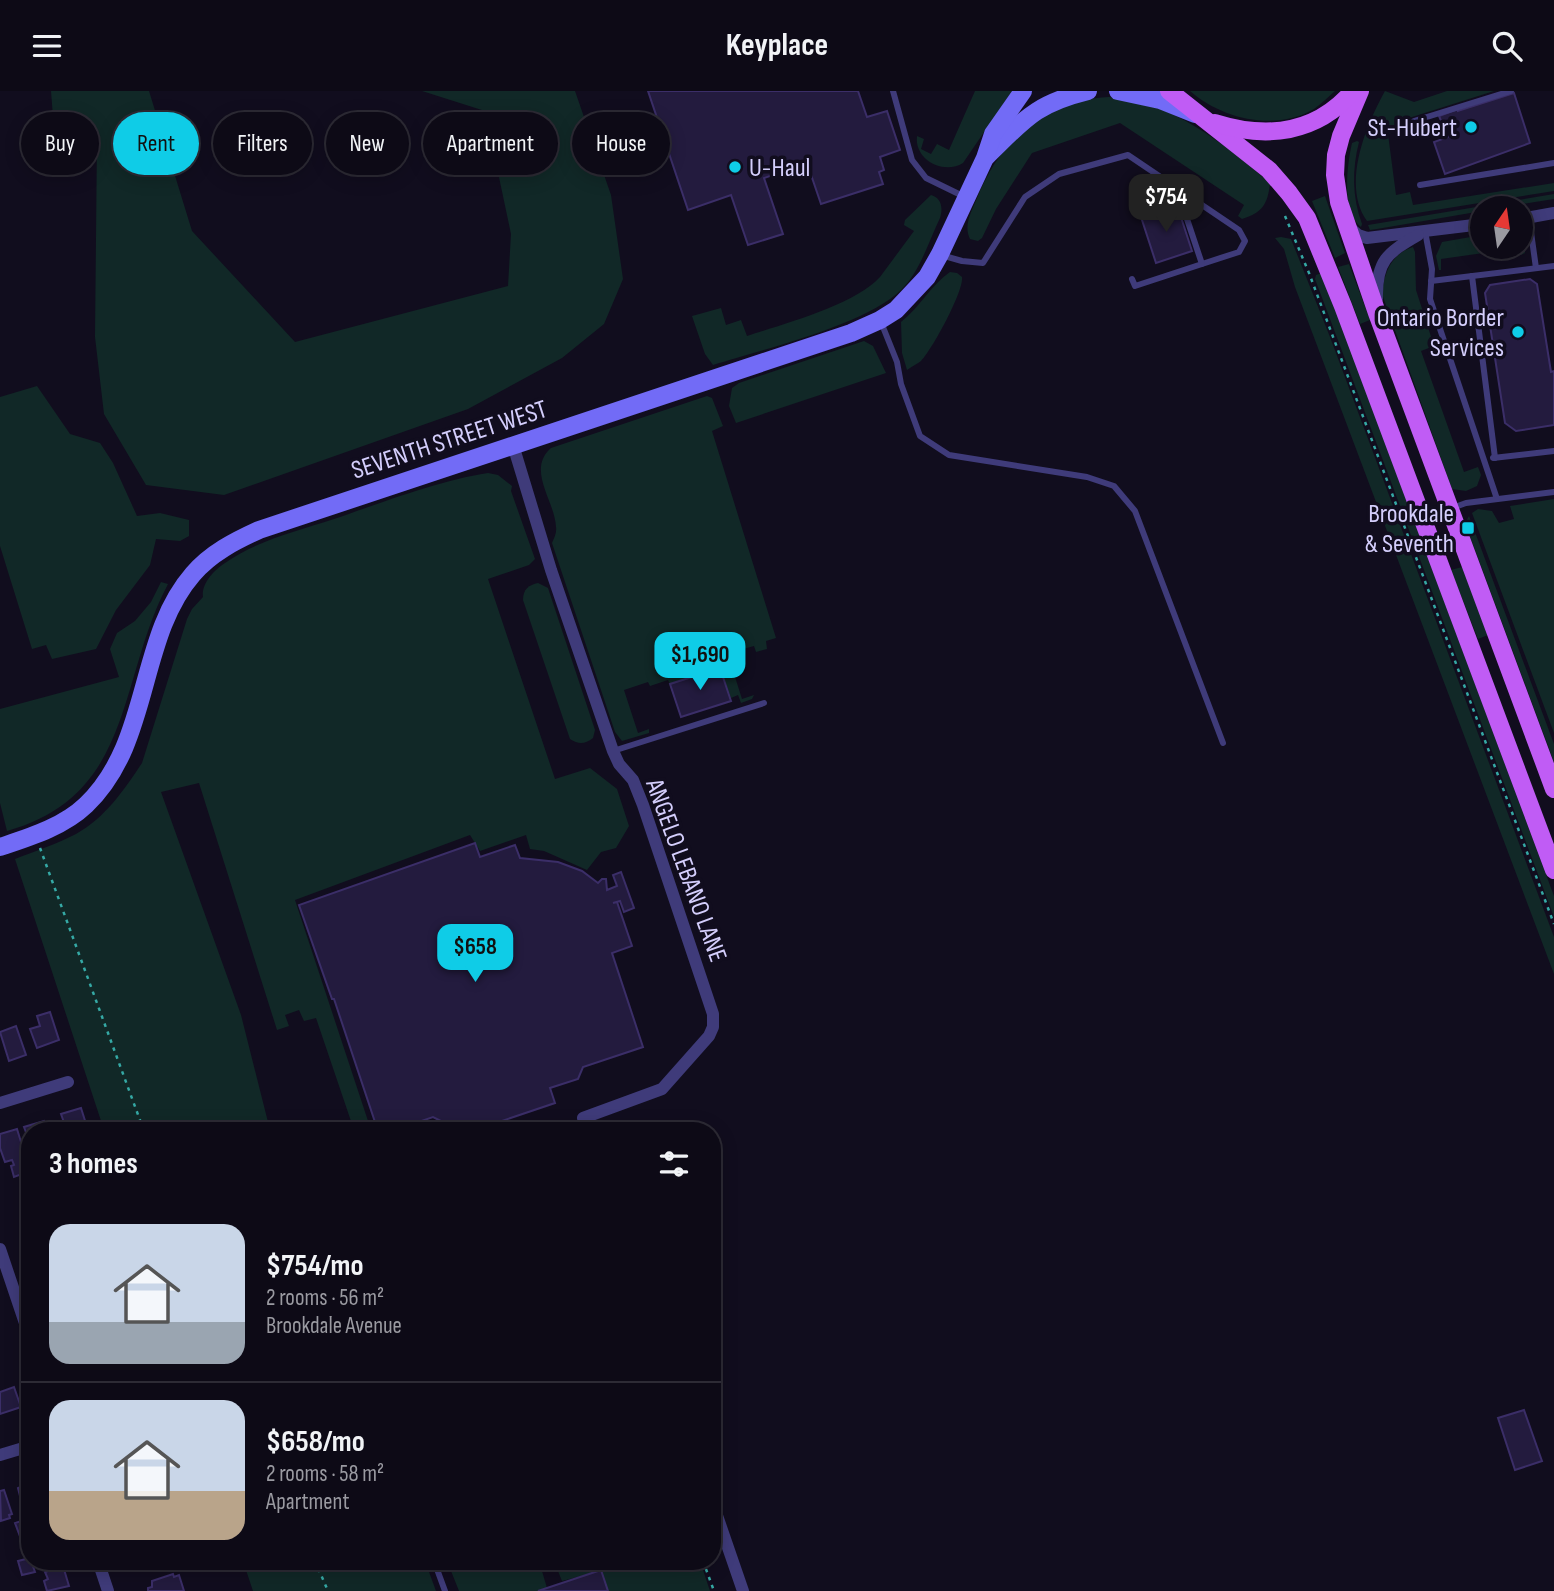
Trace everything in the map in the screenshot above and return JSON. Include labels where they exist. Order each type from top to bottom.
[{"type":"main road","points":[[1169,91],[1269,170],[1307,218],[1328,265],[1554,870]]},
{"type":"main road","points":[[1199,115],[1215,123],[1245,131],[1292,130],[1316,121],[1342,103],[1353,91]]},
{"type":"main road","points":[[1360,91],[1336,155],[1335,175],[1339,202],[1377,313],[1554,789]]},
{"type":"street","name":"SEVENTH STREET WEST","points":[[0,847],[34,836],[64,821],[85,807],[108,779],[129,740],[166,617],[179,592],[210,558],[232,543],[259,530],[851,333],[880,320],[909,299],[927,277],[985,158],[993,134],[1023,91]]},
{"type":"street","name":"SEVENTH STREET WEST","points":[[985,158],[1023,120],[1042,106],[1088,91]]},
{"type":"street","points":[[1118,91],[1160,100],[1199,115]]},
{"type":"street","points":[[1533,217],[1554,213]]},
{"type":"street","points":[[1345,223],[1355,233],[1367,238],[1470,226]]},
{"type":"street","points":[[1377,313],[1376,283],[1384,258],[1426,231]]},
{"type":"street","name":"ANGELO LEBANO LANE","points":[[513,445],[551,570],[613,751],[619,764],[633,779],[643,805],[714,1021],[709,1036],[662,1089],[583,1118],[584,1122]]},
{"type":"street","points":[[0,1103],[68,1082]]},
{"type":"street","points":[[0,1249],[21,1311]]},
{"type":"street","points":[[0,1454],[21,1448]]},
{"type":"street","points":[[721,1527],[743,1591]]},
{"type":"street","points":[[101,1570],[108,1591]]},
{"type":"lane","points":[[893,91],[912,160],[926,178],[966,197]]},
{"type":"lane","points":[[1410,133],[1414,121],[1511,91]]},
{"type":"lane","points":[[940,254],[962,261],[983,263],[1025,197],[1059,174],[1128,155],[1239,230],[1245,241],[1239,252],[1135,286],[1132,279]]},
{"type":"lane","points":[[1420,185],[1554,163]]},
{"type":"lane","points":[[1198,201],[1187,219],[1202,264]]},
{"type":"lane","points":[[1426,231],[1432,269],[1430,299],[1497,499]]},
{"type":"lane","points":[[1533,254],[1536,268]]},
{"type":"lane","points":[[1432,281],[1554,266]]},
{"type":"lane","points":[[1472,276],[1495,458]]},
{"type":"lane","points":[[880,320],[897,362],[901,384],[920,436],[949,455],[1087,477],[1114,485],[1135,511],[1223,743]]},
{"type":"lane","points":[[1484,459],[1554,451]]},
{"type":"lane","points":[[1450,509],[1466,503],[1554,492]]},
{"type":"lane","points":[[613,751],[764,703]]},
{"type":"lane","points":[[437,1570],[445,1591]]},
{"type":"path","points":[[1282,208],[1309,273],[1554,924]]},
{"type":"path","points":[[40,848],[141,1122]]},
{"type":"path","points":[[319,1570],[328,1591]]},
{"type":"path","points":[[707,1570],[713,1591]]},
{"type":"green space","points":[[51,91],[149,91],[155,112],[113,112],[113,175],[175,175],[192,231],[295,342],[508,286],[511,234],[499,175],[558,175],[558,112],[485,112],[422,91],[575,91],[582,112],[572,112],[572,175],[604,175],[611,195],[623,279],[604,324],[562,358],[468,409],[224,495],[146,485],[104,414],[95,337],[99,112],[53,112]]},
{"type":"green space","points":[[975,91],[1012,91],[963,163],[947,167],[932,163],[920,152],[917,136],[924,139],[921,149],[931,154],[937,144],[949,150]]},
{"type":"green space","points":[[1190,91],[1335,91],[1314,109],[1299,116],[1266,121],[1249,119],[1217,109]]},
{"type":"green space","points":[[1385,91],[1414,102],[1447,91],[1494,91],[1409,118],[1403,130],[1388,134],[1396,195],[1410,192],[1413,205],[1470,196],[1470,204],[1367,221],[1356,190],[1356,173],[1359,155]]},
{"type":"green space","points":[[1109,97],[1154,107],[1196,127],[1215,140],[1270,183],[1263,207],[1255,214],[1242,219],[1238,216],[1244,205],[1120,123],[1032,153],[996,209],[982,238],[978,241],[970,239],[968,223],[977,198],[987,177],[1012,141],[1028,126],[1064,106]]},
{"type":"green space","points":[[1357,141],[1354,183],[1361,227],[1350,210],[1347,187],[1352,143]]},
{"type":"green space","points":[[1554,183],[1554,191],[1523,196],[1471,196]]},
{"type":"green space","points":[[1554,194],[1554,199],[1533,202],[1533,198]]},
{"type":"green space","points":[[931,195],[941,204],[940,218],[914,274],[902,289],[886,302],[813,335],[713,365],[705,354],[692,316],[721,308],[726,325],[741,320],[747,336],[818,313],[854,296],[880,277],[914,231],[904,225],[905,220]]},
{"type":"green space","points":[[1325,196],[1345,253],[1335,258],[1312,201]]},
{"type":"green space","points":[[1470,208],[1470,213],[1377,229],[1370,230],[1368,225]]},
{"type":"green space","points":[[1470,237],[1470,255],[1441,259],[1439,270],[1436,256],[1442,242]]},
{"type":"green space","points":[[1275,238],[1291,239],[1330,337],[1554,937],[1554,974],[1295,287],[1284,249]]},
{"type":"green space","points":[[1413,247],[1416,290],[1434,346],[1421,351],[1464,472],[1478,467],[1481,475],[1477,486],[1466,491],[1452,489],[1382,294],[1390,265],[1399,254]]},
{"type":"green space","points":[[1349,264],[1370,320],[1360,324],[1338,267]]},
{"type":"green space","points":[[950,272],[962,277],[953,307],[926,355],[907,370],[902,353],[901,322]]},
{"type":"green space","points":[[1322,273],[1554,896],[1554,917],[1315,279],[1316,275]]},
{"type":"green space","points":[[864,341],[873,346],[886,373],[736,423],[729,406],[732,388],[739,383]]},
{"type":"green space","points":[[37,386],[70,434],[100,443],[113,463],[137,516],[160,513],[189,520],[189,536],[180,541],[156,539],[150,565],[116,610],[96,649],[52,659],[46,645],[32,649],[0,546],[0,397]]},
{"type":"green space","points":[[707,396],[712,398],[723,426],[712,431],[776,638],[766,641],[767,649],[756,652],[754,646],[740,650],[741,657],[730,661],[742,699],[754,695],[752,699],[741,703],[738,695],[731,698],[720,668],[670,684],[668,680],[650,686],[648,682],[624,690],[638,733],[649,729],[649,733],[622,741],[615,732],[552,543],[556,527],[541,476],[541,466],[551,448]]},
{"type":"green space","points":[[488,473],[498,475],[512,486],[511,491],[535,559],[529,565],[488,579],[555,779],[590,768],[617,789],[629,826],[616,848],[601,852],[587,870],[544,851],[530,849],[526,835],[480,851],[470,835],[295,900],[368,1122],[351,1122],[316,1018],[304,1021],[299,1010],[285,1015],[289,1026],[277,1030],[199,783],[161,792],[241,1015],[268,1122],[101,1122],[15,859],[76,834],[105,812],[128,783],[142,763],[187,619],[203,597],[209,578],[221,566],[237,555],[277,537],[431,486]]},
{"type":"green space","points":[[1554,499],[1554,733],[1472,513],[1478,509],[1492,511],[1499,523],[1514,519],[1510,506]]},
{"type":"green space","points":[[1469,516],[1554,744],[1554,762],[1465,523]]},
{"type":"green space","points":[[1462,567],[1488,635],[1478,639],[1451,570]]},
{"type":"green space","points":[[161,582],[168,584],[152,621],[116,730],[101,762],[79,791],[49,814],[7,831],[0,803],[0,709],[119,677],[110,649],[117,633],[135,621],[151,602]]},
{"type":"green space","points":[[538,583],[548,588],[595,730],[593,738],[585,743],[570,739],[523,600],[527,588]]},
{"type":"green space","points":[[246,1570],[428,1570],[436,1591],[253,1591]]},
{"type":"green space","points":[[451,1570],[542,1570],[547,1588],[538,1591],[459,1591]]},
{"type":"green space","points":[[558,1570],[703,1570],[710,1591],[608,1591],[601,1571],[562,1581]]},
{"type":"building","name":"U-Haul","points":[[648,91],[858,91],[867,117],[887,111],[900,150],[880,157],[884,170],[879,172],[883,184],[821,204],[807,163],[764,178],[783,234],[748,245],[731,195],[688,210],[670,156],[670,112],[655,112]]},
{"type":"building","points":[[1514,93],[1530,143],[1445,174],[1434,142],[1448,137],[1439,116]]},
{"type":"building","points":[[1177,205],[1192,251],[1156,263],[1141,217]]},
{"type":"building","name":"Ontario Border Services","points":[[1530,279],[1537,284],[1551,372],[1554,371],[1554,425],[1516,431],[1505,423],[1485,293],[1490,285]]},
{"type":"building","points":[[720,668],[731,701],[681,717],[670,684]]},
{"type":"building","points":[[475,843],[480,857],[515,845],[520,858],[558,862],[582,871],[598,883],[606,879],[607,890],[617,886],[613,875],[621,872],[634,908],[624,912],[620,901],[613,903],[617,902],[632,946],[612,953],[643,1047],[583,1067],[578,1079],[550,1088],[555,1103],[499,1122],[443,1122],[433,1117],[418,1122],[375,1122],[299,905]]},
{"type":"building","points":[[50,1012],[59,1040],[37,1048],[30,1029],[40,1026],[37,1016]]},
{"type":"building","points":[[16,1026],[26,1055],[9,1061],[0,1032]]},
{"type":"building","points":[[81,1108],[85,1122],[64,1122],[61,1114]]},
{"type":"building","points":[[17,1129],[21,1142],[21,1174],[14,1177],[12,1160],[5,1162],[0,1148],[0,1134]]},
{"type":"building","points":[[14,1387],[21,1407],[0,1414],[0,1392]]},
{"type":"building","points":[[1524,1410],[1542,1461],[1515,1470],[1498,1418]]},
{"type":"building","points":[[4,1490],[12,1514],[9,1515],[10,1518],[1,1521],[0,1491]]},
{"type":"building","points":[[21,1521],[21,1539],[15,1523]]},
{"type":"building","points":[[21,1560],[21,1570],[35,1572],[22,1575],[18,1561]]},
{"type":"building","points":[[64,1570],[69,1586],[47,1591],[44,1581],[48,1579],[45,1572]]},
{"type":"building","points":[[601,1570],[608,1591],[538,1591]]},
{"type":"building","points":[[173,1574],[174,1577],[179,1575],[184,1591],[148,1591],[148,1588],[152,1587],[152,1581]]},
{"type":"place","name":"St-Hubert","points":[[1471,127]]},
{"type":"place","name":"U-Haul","points":[[735,167]]},
{"type":"place","name":"Ontario Border Services","points":[[1518,332]]},
{"type":"place","name":"Brookdale & Seventh","points":[[1468,528]]}]
